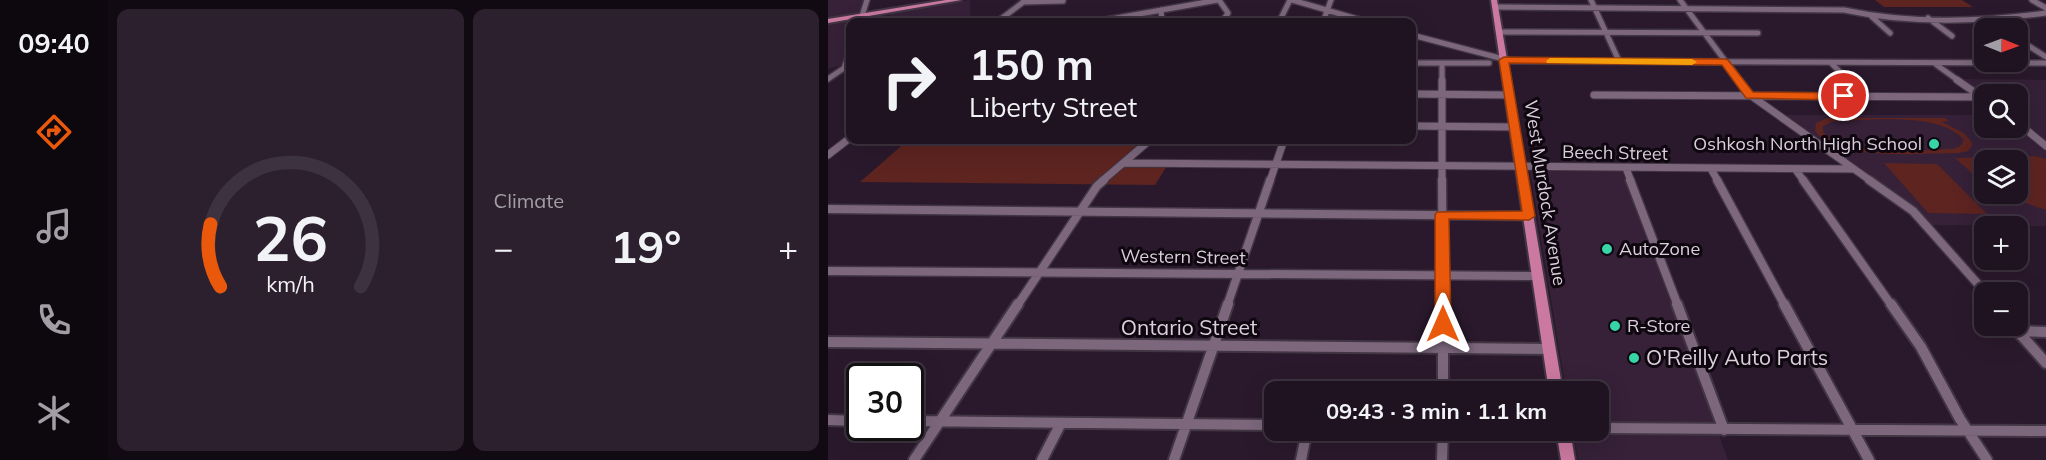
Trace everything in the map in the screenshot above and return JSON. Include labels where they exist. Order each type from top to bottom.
[{"type":"main road","points":[[866,18],[958,0]]},
{"type":"main road","name":"West Murdock Avenue","points":[[1495,4],[1554,381]]},
{"type":"main road","points":[[828,21],[846,20]]},
{"type":"main road","points":[[1565,441],[1568,460]]},
{"type":"street","points":[[861,18],[867,0]]},
{"type":"street","points":[[1116,18],[1219,0],[1228,13],[1225,18]]},
{"type":"street","points":[[1281,18],[1291,0],[1355,18]]},
{"type":"street","points":[[1325,18],[1331,0]]},
{"type":"street","points":[[1591,0],[1619,62]]},
{"type":"street","points":[[1680,0],[1750,95],[1913,211],[1976,282]]},
{"type":"street","points":[[2032,0],[2046,8]]},
{"type":"street","points":[[1002,18],[1025,1],[1063,1]]},
{"type":"street","points":[[1495,4],[1595,8],[1844,10],[1872,17],[1974,19]]},
{"type":"street","points":[[1161,10],[1162,18]]},
{"type":"street","points":[[2010,18],[2046,13]]},
{"type":"street","points":[[1872,17],[1890,33]]},
{"type":"street","points":[[1928,18],[1952,36]]},
{"type":"street","points":[[1500,32],[1758,33]]},
{"type":"street","points":[[1416,36],[1504,60],[2046,63]]},
{"type":"street","points":[[2028,45],[2046,57]]},
{"type":"street","points":[[1416,63],[1489,63]]},
{"type":"street","points":[[1443,63],[1443,381]]},
{"type":"street","points":[[1832,63],[1865,97]]},
{"type":"street","points":[[1934,63],[1974,92]]},
{"type":"street","points":[[828,71],[846,67]]},
{"type":"street","points":[[828,79],[846,68]]},
{"type":"street","points":[[1416,94],[1510,95]]},
{"type":"street","points":[[1594,95],[1974,98]]},
{"type":"street","points":[[1416,126],[1515,127]]},
{"type":"street","points":[[2028,131],[2046,146]]},
{"type":"street","points":[[828,155],[846,141]]},
{"type":"street","points":[[914,460],[1100,183],[1145,144]]},
{"type":"street","points":[[1174,460],[1283,144]]},
{"type":"street","name":"Beech Street","points":[[1124,163],[1854,169]]},
{"type":"street","points":[[1626,168],[1724,430]]},
{"type":"street","points":[[1711,169],[1869,460]]},
{"type":"street","points":[[1795,169],[1921,347],[1967,431],[1987,460]]},
{"type":"street","points":[[828,209],[1529,216]]},
{"type":"street","name":"Western Street","points":[[828,271],[1538,276]]},
{"type":"street","points":[[2028,330],[2046,332]]},
{"type":"street","points":[[2023,336],[2046,363]]},
{"type":"street","name":"Ontario Street","points":[[828,342],[1549,349]]},
{"type":"street","points":[[828,420],[846,421]]},
{"type":"street","points":[[924,421],[1264,425]]},
{"type":"street","points":[[1042,460],[1061,423]]},
{"type":"street","points":[[1609,428],[2046,431]]},
{"type":"street","points":[[1301,460],[1305,441]]},
{"type":"street","points":[[1442,460],[1443,441]]},
{"type":"shaded area","points":[[828,0],[866,0],[859,18],[846,18],[846,54],[842,65],[828,69]]},
{"type":"shaded area","points":[[970,0],[970,18],[889,18],[891,12]]},
{"type":"shaded area","points":[[1875,0],[1962,0],[1973,7],[1884,7]]},
{"type":"shaded area","name":"Oshkosh North High School","points":[[1961,79],[2046,80],[2046,226],[2028,226],[2028,216],[1974,216],[1974,225],[1931,225],[1916,209],[1781,115],[1974,115],[1974,138],[2028,138],[2028,84],[1974,84],[1974,88]]},
{"type":"shaded area","points":[[1827,118],[1945,118],[1949,121],[1942,122],[1964,133],[1973,144],[1968,151],[1959,153],[1860,152],[1841,148],[1826,141],[1815,131],[1816,123]],"holes":[[[1883,119],[1920,121],[1937,124],[1951,130],[1963,139],[1963,142],[1953,149],[1866,149],[1849,146],[1834,140],[1823,132],[1823,126],[1834,121]]]},
{"type":"shaded area","points":[[904,144],[1143,144],[1117,165],[1167,166],[1155,185],[860,182]]},
{"type":"shaded area","points":[[2028,156],[2046,159],[2046,210],[2028,204]]},
{"type":"shaded area","points":[[1955,158],[1974,158],[1974,175]]},
{"type":"shaded area","points":[[1884,163],[1937,164],[1974,201],[1974,204],[1977,204],[1987,214],[1928,213]]},
{"type":"shaded area","points":[[1530,170],[1624,171],[1728,460],[1578,460],[1575,441],[1609,441],[1609,381],[1564,381]]},
{"type":"slow traffic","points":[[1550,61],[1692,62]]},
{"type":"place","name":"Oshkosh North High School","points":[[1934,144]]},
{"type":"place","name":"AutoZone","points":[[1607,249]]},
{"type":"place","name":"R-Store","points":[[1615,326]]},
{"type":"place","name":"O'Reilly Auto Parts","points":[[1634,358]]},
{"type":"route","points":[[1443,324],[1442,215],[1529,216],[1504,60],[1725,62],[1750,95],[1844,96]]}]
